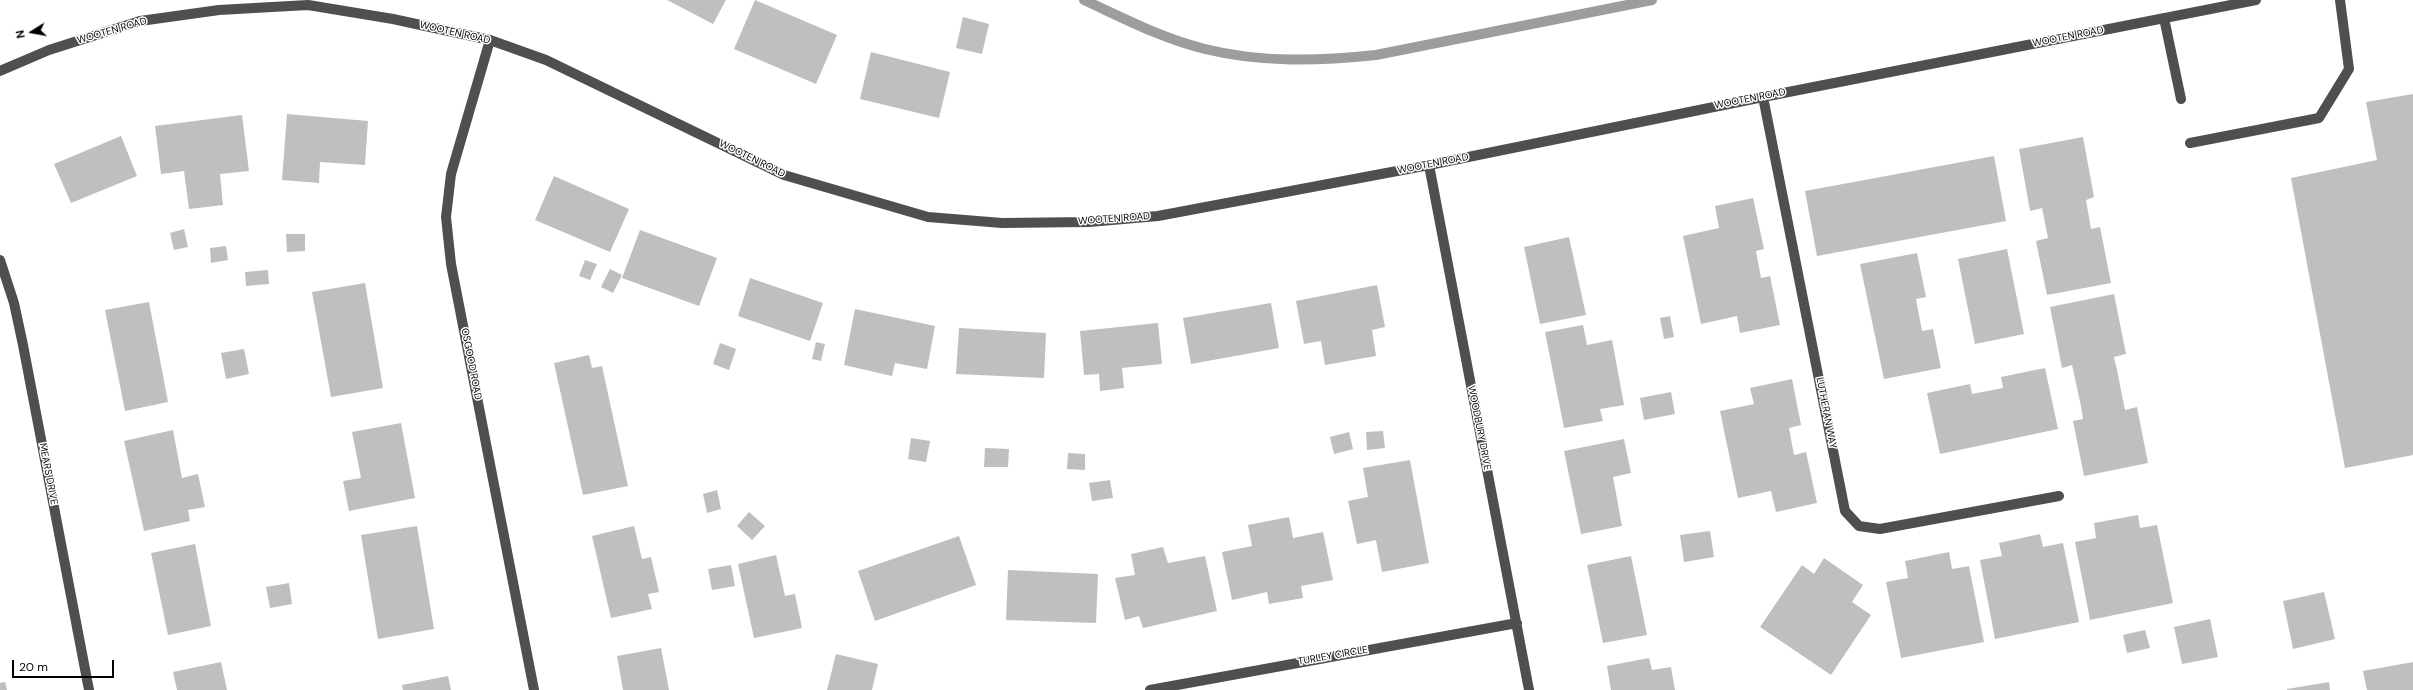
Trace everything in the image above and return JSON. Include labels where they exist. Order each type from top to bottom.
[{"type":"street","name":"WOOTEN ROAD","points":[[0,71],[49,50],[140,22],[219,10],[308,5],[393,19],[490,40],[560,66],[784,175],[928,218],[1002,223],[1081,222],[1158,216],[1429,165],[1763,96],[2256,0]]},
{"type":"street","points":[[2190,143],[2319,118],[2349,69],[2340,0]]},
{"type":"street","points":[[2164,18],[2181,99]]},
{"type":"street","name":"OSGOOD ROAD","points":[[490,40],[451,174],[446,216],[451,264],[534,690]]},
{"type":"street","name":"LUTHERAN WAY","points":[[1763,96],[1845,511],[1859,526],[1880,529],[2059,496]]},
{"type":"street","name":"WOODBURY DRIVE","points":[[1429,165],[1529,690]]},
{"type":"street","name":"MEARS DRIVE","points":[[0,260],[14,303],[90,690]]},
{"type":"street","name":"TURLEY CIRCLE","points":[[1150,690],[1517,623]]},
{"type":"building","points":[[667,0],[726,0],[713,24]]},
{"type":"building","points":[[755,0],[837,35],[816,84],[734,49]]},
{"type":"building","points":[[963,17],[989,24],[982,54],[956,48]]},
{"type":"building","points":[[871,52],[950,72],[939,118],[860,99]]},
{"type":"building","points":[[2413,94],[2413,455],[2345,468],[2291,178],[2377,160],[2366,102]]},
{"type":"building","points":[[287,114],[368,121],[365,165],[320,162],[319,183],[282,180]]},
{"type":"building","points":[[242,115],[249,171],[220,174],[223,205],[189,209],[184,171],[161,174],[155,126]]},
{"type":"building","points":[[121,136],[137,176],[71,203],[54,164]]},
{"type":"building","points":[[2083,137],[2094,197],[2086,200],[2091,229],[2100,227],[2111,283],[2047,295],[2036,241],[2048,238],[2042,208],[2030,211],[2019,149]]},
{"type":"building","points":[[1994,156],[2006,221],[1817,256],[1805,191]]},
{"type":"building","points":[[554,176],[629,209],[610,252],[535,220]]},
{"type":"building","points":[[1753,198],[1764,249],[1756,251],[1761,278],[1770,276],[1780,325],[1740,333],[1737,316],[1701,324],[1683,236],[1719,228],[1715,206]]},
{"type":"building","points":[[184,229],[188,247],[174,250],[170,233]]},
{"type":"building","points":[[640,230],[717,258],[699,306],[622,278]]},
{"type":"building","points":[[286,234],[305,234],[305,251],[287,252]]},
{"type":"building","points":[[1569,237],[1586,315],[1540,324],[1524,247]]},
{"type":"building","points":[[226,246],[228,260],[211,263],[210,248]]},
{"type":"building","points":[[2007,249],[2024,334],[1975,344],[1958,259]]},
{"type":"building","points":[[1917,253],[1926,297],[1916,299],[1922,331],[1933,329],[1941,368],[1884,379],[1860,264]]},
{"type":"building","points":[[585,260],[597,264],[590,280],[579,276]]},
{"type":"building","points":[[610,269],[622,275],[613,293],[601,287]]},
{"type":"building","points":[[268,270],[269,284],[246,286],[245,272]]},
{"type":"building","points":[[750,278],[823,303],[810,341],[738,316]]},
{"type":"building","points":[[365,283],[383,388],[331,397],[312,292]]},
{"type":"building","points":[[1377,285],[1385,327],[1372,330],[1376,356],[1325,365],[1321,341],[1304,344],[1296,301]]},
{"type":"building","points":[[2114,294],[2126,354],[2114,357],[2125,410],[2137,407],[2148,463],[2084,476],[2073,421],[2083,419],[2081,406],[2072,365],[2062,368],[2050,307]]},
{"type":"building","points":[[149,302],[168,402],[125,411],[105,310]]},
{"type":"building","points":[[1271,303],[1279,348],[1191,364],[1183,318]]},
{"type":"building","points":[[855,309],[935,326],[927,369],[895,363],[892,376],[844,365]]},
{"type":"building","points":[[1670,316],[1674,337],[1664,339],[1660,318]]},
{"type":"building","points":[[1158,323],[1162,364],[1122,368],[1124,388],[1100,391],[1099,374],[1084,375],[1080,331]]},
{"type":"building","points":[[1583,325],[1587,345],[1612,340],[1624,405],[1600,409],[1603,421],[1564,428],[1545,332]]},
{"type":"building","points":[[959,328],[1046,333],[1044,378],[956,374]]},
{"type":"building","points":[[816,342],[825,344],[821,361],[812,359]]},
{"type":"building","points":[[720,343],[736,349],[729,370],[713,364]]},
{"type":"building","points":[[244,349],[249,374],[226,379],[221,353]]},
{"type":"building","points":[[589,355],[592,368],[602,366],[628,486],[583,495],[554,363]]},
{"type":"building","points":[[2045,368],[2058,429],[1940,454],[1927,393],[1970,384],[1972,394],[2003,388],[2001,377]]},
{"type":"building","points":[[1792,379],[1801,425],[1789,428],[1794,455],[1806,452],[1817,503],[1776,512],[1771,491],[1738,498],[1720,411],[1754,404],[1750,388]]},
{"type":"building","points":[[1671,392],[1675,414],[1644,420],[1640,398]]},
{"type":"building","points":[[401,423],[415,498],[349,511],[343,481],[361,478],[352,432]]},
{"type":"building","points":[[173,430],[182,478],[198,474],[205,507],[188,510],[190,521],[144,531],[124,441]]},
{"type":"building","points":[[1383,431],[1385,448],[1367,450],[1366,432]]},
{"type":"building","points":[[1349,432],[1353,449],[1334,454],[1330,437]]},
{"type":"building","points":[[911,438],[930,441],[926,462],[908,459]]},
{"type":"building","points":[[1624,439],[1631,473],[1613,477],[1622,526],[1581,534],[1564,451]]},
{"type":"building","points":[[985,448],[1009,449],[1008,467],[984,467]]},
{"type":"building","points":[[1068,453],[1085,454],[1085,470],[1067,469]]},
{"type":"building","points":[[1410,460],[1429,563],[1382,572],[1376,540],[1357,544],[1348,501],[1368,497],[1363,468]]},
{"type":"building","points":[[1110,480],[1113,498],[1092,501],[1089,483]]},
{"type":"building","points":[[717,490],[721,509],[707,513],[703,494]]},
{"type":"building","points":[[749,512],[765,526],[752,540],[737,526]]},
{"type":"building","points":[[2138,515],[2140,528],[2157,525],[2173,603],[2090,620],[2075,542],[2096,538],[2094,523]]},
{"type":"building","points":[[1289,517],[1293,538],[1323,532],[1333,580],[1301,586],[1303,598],[1269,604],[1267,592],[1232,600],[1222,552],[1252,546],[1248,525]]},
{"type":"building","points":[[417,526],[434,629],[378,639],[361,535]]},
{"type":"building","points":[[634,526],[642,559],[651,557],[659,592],[648,594],[652,609],[611,618],[592,536]]},
{"type":"building","points":[[1710,531],[1714,557],[1684,562],[1680,535]]},
{"type":"building","points":[[2040,534],[2043,547],[2063,543],[2079,622],[1995,639],[1980,560],[2002,556],[1999,543]]},
{"type":"building","points":[[959,536],[976,585],[875,621],[858,571]]},
{"type":"building","points":[[195,544],[211,626],[168,635],[151,553]]},
{"type":"building","points":[[1163,547],[1168,563],[1205,556],[1217,611],[1143,628],[1139,616],[1125,620],[1115,578],[1135,575],[1131,554]]},
{"type":"building","points":[[1949,552],[1952,569],[1969,566],[1984,642],[1901,658],[1886,582],[1908,578],[1905,561]]},
{"type":"building","points":[[776,555],[785,596],[795,594],[802,628],[754,638],[738,564]]},
{"type":"building","points":[[1631,556],[1647,635],[1603,643],[1587,565]]},
{"type":"building","points":[[1824,558],[1863,585],[1852,602],[1871,615],[1831,675],[1760,627],[1802,565],[1814,574]]},
{"type":"building","points":[[731,565],[735,586],[712,590],[708,569]]},
{"type":"building","points":[[1008,570],[1098,574],[1096,623],[1006,620]]},
{"type":"building","points":[[289,583],[292,604],[270,608],[266,587]]},
{"type":"building","points":[[2324,592],[2335,639],[2293,649],[2283,601]]},
{"type":"building","points":[[2210,619],[2218,657],[2182,664],[2174,627]]},
{"type":"building","points":[[2145,630],[2150,648],[2127,653],[2123,635]]},
{"type":"building","points":[[661,648],[669,690],[623,690],[617,656]]},
{"type":"building","points":[[836,654],[878,664],[872,690],[827,690]]},
{"type":"building","points":[[1649,658],[1652,670],[1671,667],[1675,690],[1611,690],[1607,666]]},
{"type":"building","points":[[221,662],[227,690],[177,690],[173,672]]},
{"type":"building","points":[[2413,662],[2413,690],[2367,690],[2363,671]]},
{"type":"building","points":[[448,676],[451,690],[403,690],[402,685]]},
{"type":"building","points":[[5,682],[7,690],[0,690],[0,683]]},
{"type":"building","points":[[2329,682],[2330,690],[2287,690],[2287,689]]},
{"type":"waterway","points":[[1084,0],[1143,28],[1189,45],[1226,54],[1290,60],[1333,59],[1376,55],[1652,0]]}]
